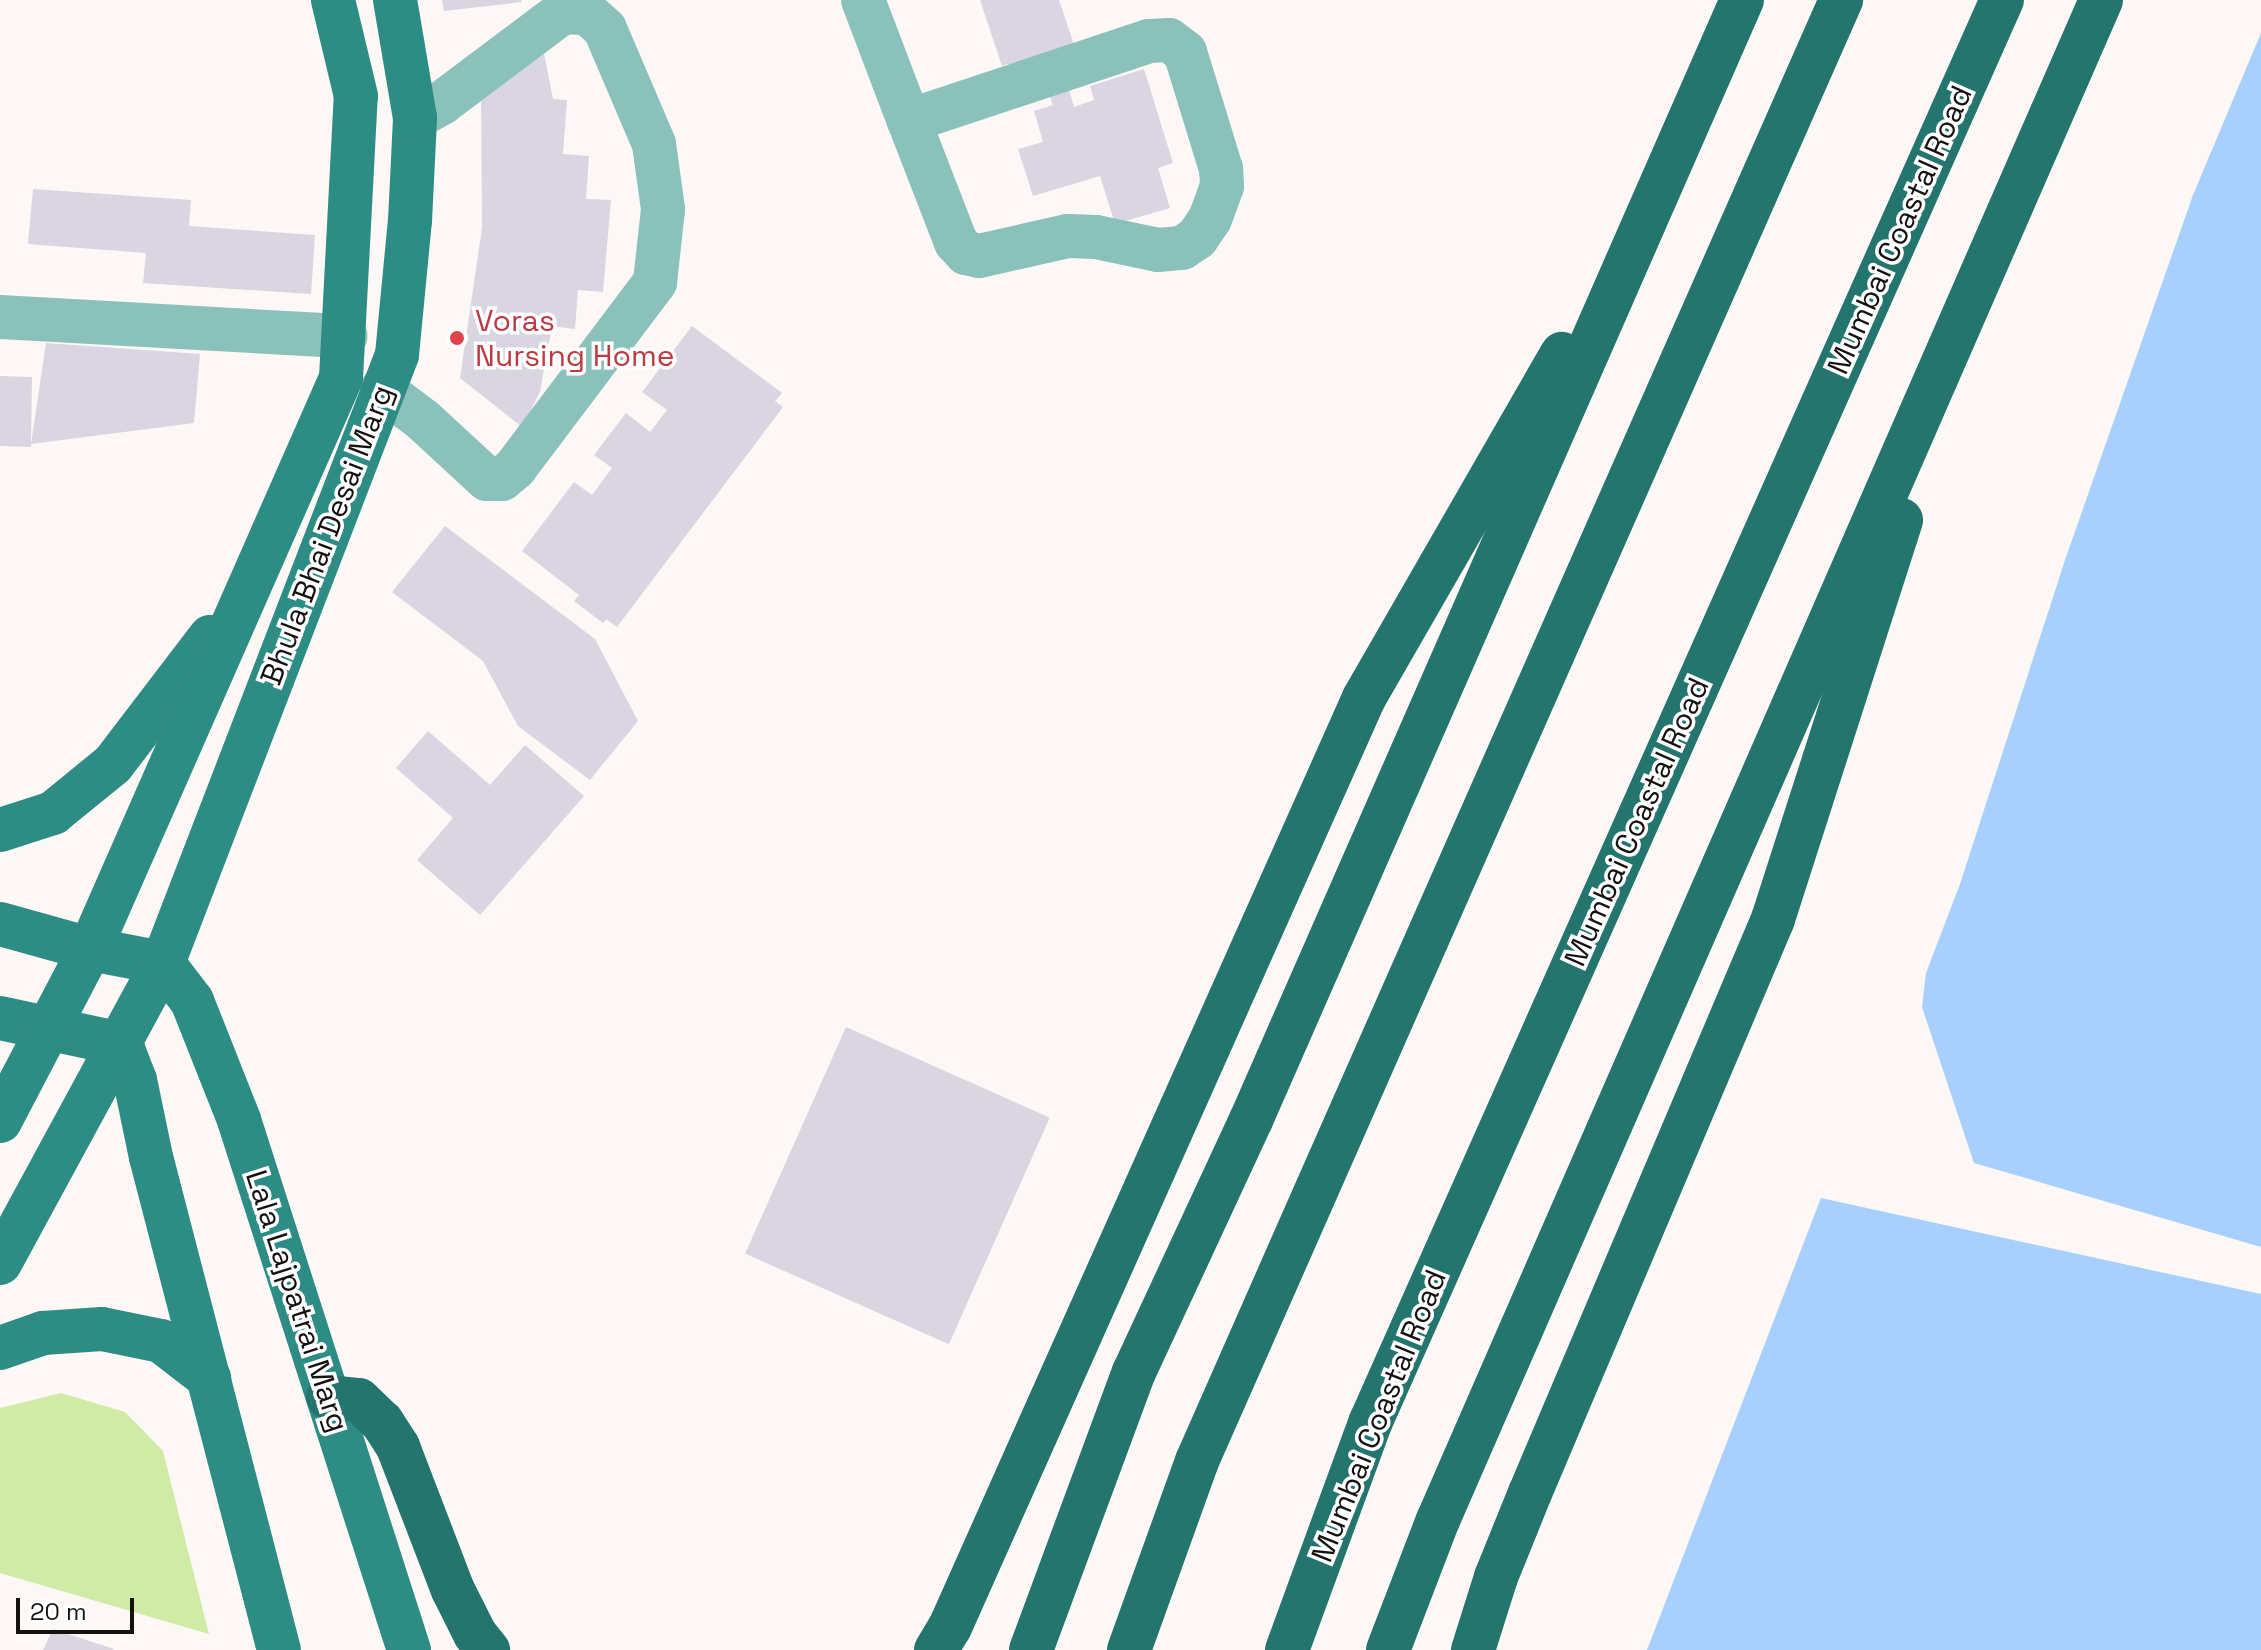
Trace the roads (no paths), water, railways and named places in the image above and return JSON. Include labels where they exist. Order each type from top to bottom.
[{"type":"highway","points":[[1031,1650],[1134,1372],[1251,1120],[1742,0]]},
{"type":"highway","points":[[1129,1650],[1204,1446],[1841,0]]},
{"type":"highway","name":"Mumbai Coastal Road","points":[[1287,1650],[1371,1421],[2002,0]]},
{"type":"highway","points":[[1388,1650],[1451,1490],[2101,0]]},
{"type":"highway","points":[[936,1650],[950,1627],[1364,698],[1501,456],[1656,197]]},
{"type":"highway","points":[[1473,1650],[1496,1577],[1530,1493],[1773,919],[1967,309]]},
{"type":"highway","points":[[328,1397],[359,1400],[382,1422],[398,1447],[453,1590],[475,1634],[488,1650]]},
{"type":"main road","name":"Bhula Bhai Desai Marg","points":[[0,1121],[50,1031],[90,949],[256,578],[341,378],[356,96],[333,0]]},
{"type":"main road","name":"Bhula Bhai Desai Marg","points":[[0,1263],[163,963],[397,355],[410,221],[415,118],[395,0]]},
{"type":"main road","points":[[0,830],[53,813],[113,764],[256,578]]},
{"type":"main road","points":[[0,924],[90,949],[163,963]]},
{"type":"main road","name":"Lala Lajpatrai Marg","points":[[163,963],[192,1001],[239,1120],[409,1650]]},
{"type":"main road","points":[[0,1018],[121,1044],[135,1080],[279,1650]]},
{"type":"main road","points":[[0,1348],[43,1333],[102,1329],[161,1341],[209,1378]]},
{"type":"street","points":[[863,0],[909,121],[956,242],[966,253],[979,256],[1068,236],[1096,237],[1158,250],[1182,248],[1197,238],[1210,219],[1222,186],[1221,169],[1185,52],[1169,40],[1149,41],[909,121]]},
{"type":"street","points":[[382,389],[423,420],[487,479],[502,479],[515,468],[655,282],[657,269],[663,209],[654,144],[605,29],[587,13],[563,12],[442,103],[415,118]]},
{"type":"street","points":[[0,317],[345,336]]},
{"type":"water","points":[[2261,33],[2261,1247],[1974,1163],[1922,1007],[1926,973],[1960,884],[2065,560],[2193,195]]},
{"type":"water","points":[[1821,1198],[2261,1294],[2261,1650],[1647,1650]]},
{"type":"place","name":"Voras Nursing Home","points":[[457,338]]}]
